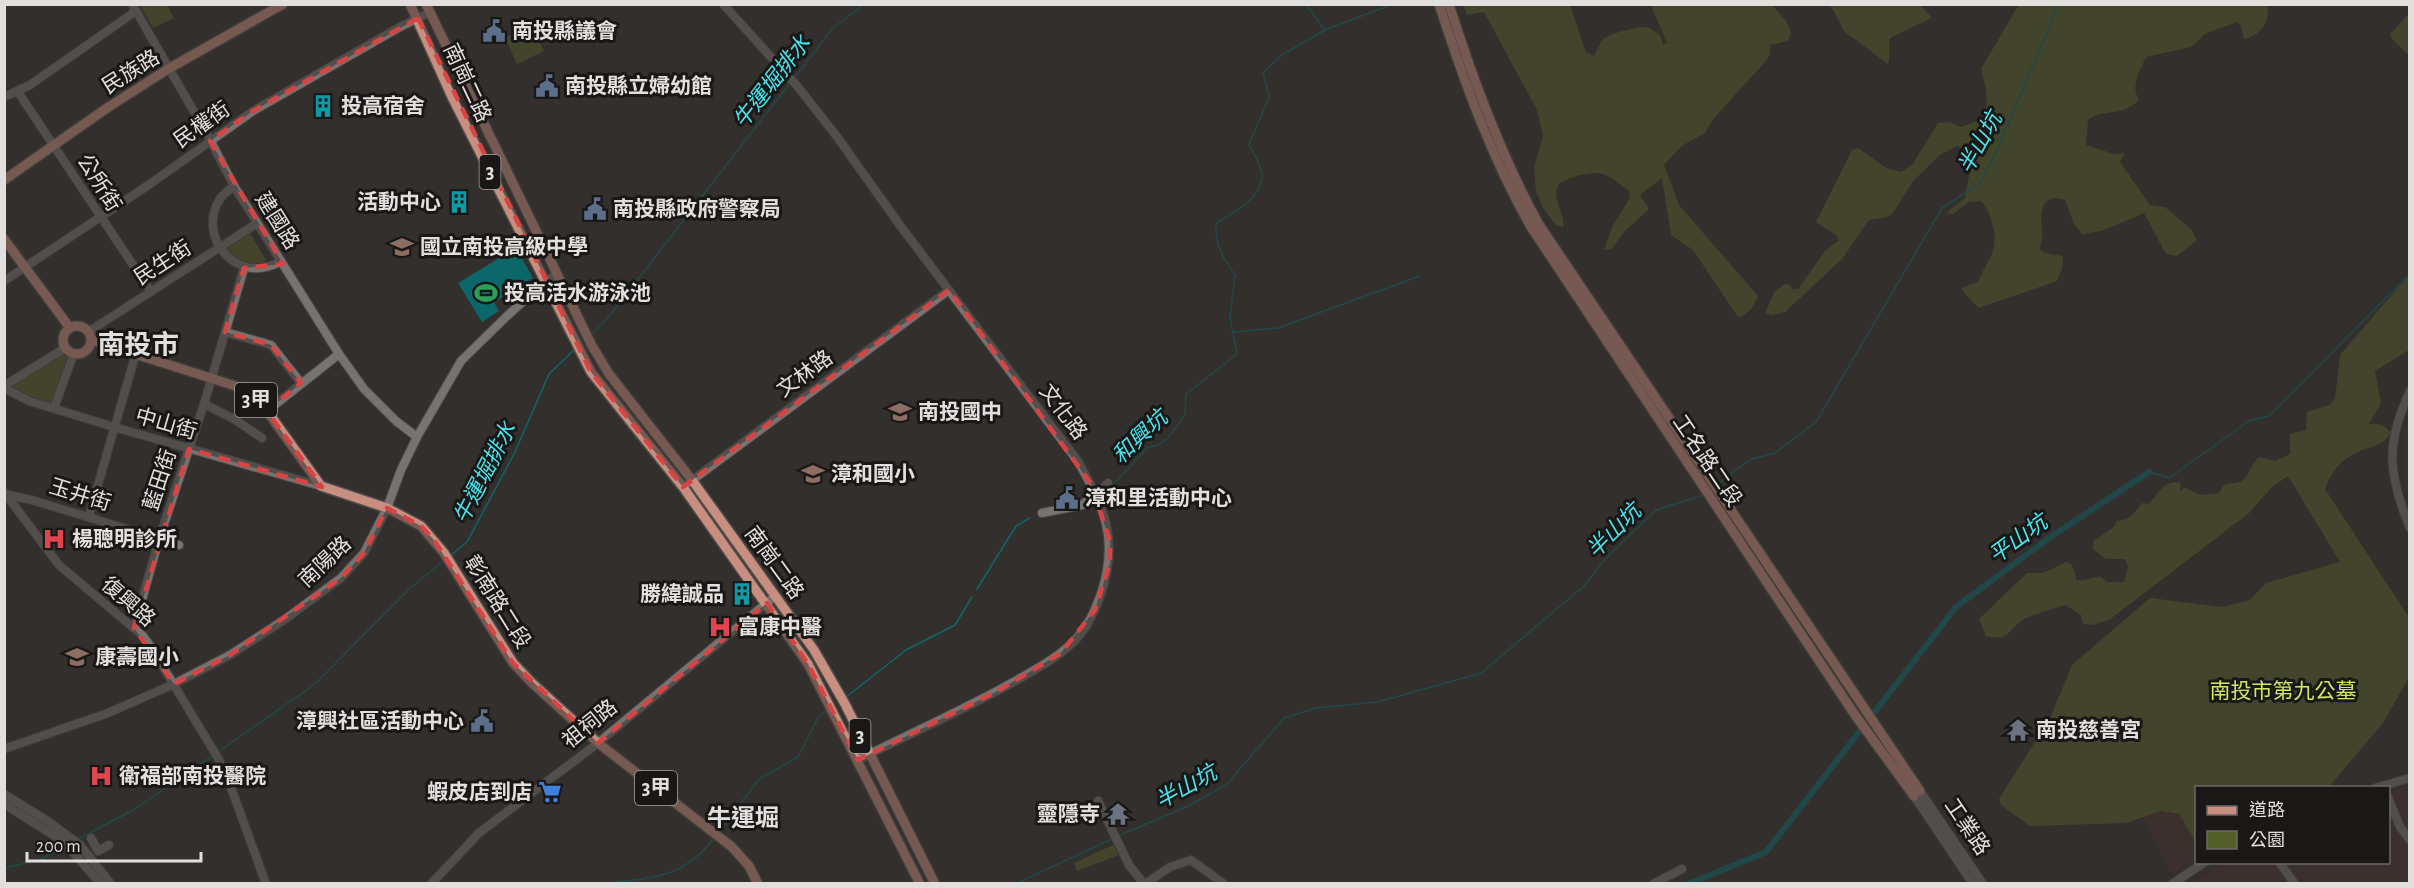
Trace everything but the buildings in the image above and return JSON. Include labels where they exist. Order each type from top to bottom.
[{"type":"main road","name":"民族路","points":[[4,180],[168,69],[283,4]]},
{"type":"main road","name":"南崗二路","points":[[410,4],[452,97],[580,352],[602,387],[683,487],[808,664],[918,883]]},
{"type":"main road","points":[[1439,4],[1448,15]]},
{"type":"main road","points":[[1448,15],[1449,4]]},
{"type":"main road","name":"南崗二路","points":[[428,8],[591,344],[609,374],[692,480],[814,650],[845,705],[934,883]]},
{"type":"main road","name":"工名路二段","points":[[1448,15],[1472,101],[1497,164],[1534,225],[1874,734],[1917,794]]},
{"type":"main road","points":[[4,239],[70,328],[64,336],[65,348],[74,353],[87,349],[89,336]]},
{"type":"main road","name":"3甲","points":[[70,328],[81,327],[89,336],[242,388],[267,411],[321,486]]},
{"type":"main road","name":"彰南路二段","points":[[321,486],[387,508],[421,526],[446,557],[513,663],[598,743],[717,834],[745,861],[758,884]]},
{"type":"street","name":"文化路","points":[[723,4],[798,87],[1077,460],[1095,493],[1106,521],[1110,542],[1110,563],[1095,610],[1077,638],[1061,653],[1005,686],[858,760]]},
{"type":"street","name":"建國路","points":[[134,8],[256,224],[339,354],[364,389],[396,421],[417,437]]},
{"type":"street","points":[[4,97],[18,92],[134,8]]},
{"type":"street","name":"民權街","points":[[4,281],[253,111],[418,18],[428,8]]},
{"type":"street","name":"公所街","points":[[18,92],[151,292]]},
{"type":"street","points":[[234,186],[220,197],[214,213],[214,232],[221,247],[235,263],[244,268],[263,269],[281,261]]},
{"type":"street","name":"民生街","points":[[89,336],[151,292],[256,224]]},
{"type":"street","name":"藍田街","points":[[134,628],[159,539],[204,404],[244,268]]},
{"type":"street","name":"南陽路","points":[[4,749],[108,713],[174,684],[230,655],[284,620],[340,579],[364,553],[387,508],[401,470],[417,437],[462,361],[507,316],[557,274]]},
{"type":"street","name":"文林路","points":[[683,487],[949,290]]},
{"type":"street","points":[[225,332],[271,345],[302,383]]},
{"type":"street","points":[[4,387],[65,348]]},
{"type":"street","points":[[54,408],[74,353]]},
{"type":"street","points":[[89,516],[136,353]]},
{"type":"street","points":[[267,411],[339,354]]},
{"type":"street","name":"中山街","points":[[4,387],[29,401],[321,486]]},
{"type":"street","points":[[2409,391],[2394,431],[2391,460],[2396,493],[2409,528]]},
{"type":"street","points":[[204,404],[234,419],[262,438]]},
{"type":"street","points":[[1042,513],[1082,505],[1108,483]]},
{"type":"street","name":"玉井街","points":[[6,495],[89,516],[179,545]]},
{"type":"street","name":"復興路","points":[[6,495],[59,566],[143,636],[174,684],[229,782],[266,884]]},
{"type":"street","name":"祖祠路","points":[[430,884],[479,833],[598,743],[775,596]]},
{"type":"street","points":[[2384,786],[2409,778]]},
{"type":"street","points":[[4,794],[49,822],[111,884]]},
{"type":"street","name":"工業路","points":[[1917,794],[1973,884]]},
{"type":"street","name":"工業路","points":[[1917,794],[1983,884]]},
{"type":"street","points":[[1098,801],[1130,865],[1144,884],[1170,867],[1191,860],[1224,884]]},
{"type":"street","points":[[2390,802],[2400,827],[2409,840]]},
{"type":"street","points":[[4,804],[67,840]]},
{"type":"street","points":[[91,838],[98,851],[109,845]]},
{"type":"street","points":[[76,847],[101,884]]},
{"type":"street","points":[[2172,884],[2202,864]]},
{"type":"street","points":[[2280,864],[2295,884]]},
{"type":"street","points":[[1653,884],[1682,869]]},
{"type":"street","points":[[918,883],[934,883]]},
{"type":"highlighted area","points":[[418,18],[591,372],[683,487],[949,290],[1092,485],[1110,542],[1110,563],[1095,610],[1061,653],[996,692],[858,760],[808,664],[767,603],[598,743],[513,663],[434,540],[421,526],[387,508],[364,553],[341,578],[230,655],[174,684],[134,628],[189,449],[322,487],[267,411],[301,383],[271,345],[225,332],[244,268],[283,264],[210,141],[253,111]]},
{"type":"shaded area","points":[[2409,419],[2409,500],[2405,485],[2403,432]]},
{"type":"shaded area","points":[[2409,785],[2409,883],[2190,884],[2221,864],[2390,864],[2390,792]]},
{"type":"shaded area","points":[[2161,811],[2179,814],[2195,841],[2195,859],[2172,874],[2143,817]]},
{"type":"green space","points":[[2019,4],[2267,5],[2266,22],[2260,31],[2250,37],[2244,39],[2241,26],[2237,22],[2205,34],[2191,47],[2146,57],[2135,89],[2139,100],[2126,109],[2100,114],[2088,120],[2086,145],[2114,154],[2125,153],[2120,162],[2150,205],[2165,207],[2191,229],[2197,240],[2177,256],[2166,254],[2144,213],[2102,231],[2082,234],[2074,224],[2065,200],[2051,199],[2047,201],[2042,210],[2040,249],[2044,253],[2063,256],[2062,269],[2057,281],[1979,308],[1962,288],[1978,282],[1994,248],[1994,233],[1989,214],[1981,201],[1969,202],[1953,214],[1946,213],[1965,198],[1970,170],[1969,151],[1957,146],[1940,155],[1913,181],[1893,213],[1888,217],[1869,220],[1842,259],[1785,312],[1772,315],[1765,313],[1775,291],[1785,284],[1790,285],[1792,289],[1798,289],[1825,251],[1839,240],[1836,235],[1816,222],[1852,150],[1858,148],[1886,168],[1901,172],[1912,165],[1938,123],[1949,122],[1961,127],[1981,118],[1985,112],[1987,98],[1981,69]]},
{"type":"green space","points":[[140,5],[167,5],[174,18],[153,28]]},
{"type":"green space","points":[[1463,5],[1570,5],[1586,52],[1594,56],[1603,39],[1618,32],[1639,28],[1648,27],[1660,35],[1663,44],[1667,43],[1651,5],[1772,5],[1786,21],[1791,33],[1788,41],[1770,45],[1770,54],[1766,61],[1714,118],[1705,133],[1682,146],[1664,165],[1679,205],[1758,296],[1748,312],[1738,317],[1693,250],[1671,235],[1662,178],[1640,195],[1649,209],[1623,233],[1612,249],[1604,250],[1612,227],[1630,198],[1628,190],[1607,175],[1599,173],[1583,175],[1569,178],[1559,184],[1556,192],[1563,218],[1563,228],[1555,224],[1543,208],[1536,192],[1534,167],[1543,136],[1537,110],[1484,12],[1467,15]]},
{"type":"green space","points":[[1829,5],[1921,5],[1932,18],[1890,38],[1888,64],[1845,32]]},
{"type":"green space","points":[[2409,14],[2409,55],[2393,40],[2390,34]]},
{"type":"green space","points":[[531,25],[544,51],[517,64],[505,38]]},
{"type":"green space","points":[[250,233],[266,260],[259,267],[234,261],[226,248]]},
{"type":"green space","name":"南投市第九公墓","points":[[2409,275],[2409,350],[2375,371],[2381,403],[2369,424],[2381,425],[2391,433],[2379,444],[2345,459],[2333,473],[2325,489],[2410,619],[2409,677],[2383,723],[2330,786],[2195,786],[2195,841],[2179,814],[2161,811],[2126,823],[2030,826],[2001,805],[1999,799],[2050,718],[2072,665],[2150,598],[2222,607],[2250,600],[2266,583],[2340,562],[2288,476],[2272,487],[2249,513],[2109,620],[2092,625],[2083,624],[2081,615],[2066,605],[2024,619],[2008,634],[1994,637],[1986,636],[1979,619],[2027,573],[2043,573],[2066,562],[2072,565],[2077,580],[2101,577],[2107,582],[2124,582],[2128,567],[2125,559],[2106,559],[2093,549],[2093,541],[2113,528],[2117,521],[2129,518],[2142,503],[2149,504],[2162,488],[2170,483],[2181,483],[2180,492],[2184,487],[2200,495],[2219,493],[2224,485],[2243,480],[2259,457],[2275,461],[2290,454],[2290,434],[2306,430],[2307,412],[2329,405],[2335,399],[2340,355]]},
{"type":"green space","points":[[63,352],[70,355],[53,405],[9,388]]},
{"type":"green space","points":[[1113,845],[1119,855],[1077,871],[1074,863]]},
{"type":"water","name":"投高活水游泳池","points":[[516,248],[533,278],[494,302],[499,311],[482,322],[458,283]]},
{"type":"waterway","name":"牛運堀排水","points":[[795,77],[832,29],[864,4]]},
{"type":"waterway","name":"和興坑","points":[[1306,4],[1325,30]]},
{"type":"waterway","name":"和興坑","points":[[1113,485],[1147,448],[1158,445],[1168,438],[1185,415],[1186,394],[1237,354],[1230,318],[1235,275],[1221,251],[1216,224],[1251,199],[1260,184],[1261,168],[1249,144],[1269,97],[1263,73],[1282,55],[1325,30],[1393,4]]},
{"type":"waterway","name":"半山坑","points":[[1719,483],[1751,459],[1775,453],[1816,422],[1942,208],[1979,184],[1996,153],[2059,4]]},
{"type":"waterway","name":"牛運堀排水","points":[[592,333],[607,319],[790,83]]},
{"type":"waterway","name":"平山坑","points":[[2149,472],[2169,478],[2249,421],[2269,416],[2410,274]]},
{"type":"waterway","points":[[1233,332],[1278,328],[1420,276]]},
{"type":"waterway","name":"牛運堀排水","points":[[451,555],[467,542],[514,454],[549,374],[575,349]]},
{"type":"waterway","name":"平山坑","points":[[1688,884],[1766,852],[1956,607],[2049,538],[2149,472]]},
{"type":"waterway","name":"半山坑","points":[[1118,836],[1186,807],[1226,785],[1284,718],[1316,708],[1378,702],[1481,673],[1584,586],[1605,559],[1656,510],[1703,495]]},
{"type":"waterway","name":"和興坑","points":[[977,589],[1016,526],[1030,518]]},
{"type":"waterway","name":"牛運堀排水","points":[[218,752],[315,684],[408,590],[445,560]]},
{"type":"waterway","name":"和興坑","points":[[846,697],[906,650],[955,625],[972,597]]},
{"type":"waterway","name":"和興坑","points":[[719,832],[759,779],[798,757],[819,716],[826,711]]},
{"type":"waterway","name":"牛運堀排水","points":[[78,839],[133,810],[214,755]]},
{"type":"waterway","name":"和興坑","points":[[596,884],[646,878],[675,870],[689,863],[714,838]]},
{"type":"waterway","name":"半山坑","points":[[1015,884],[1114,838]]},
{"type":"waterway","name":"牛運堀排水","points":[[4,868],[40,860],[63,847]]},
{"type":"place","name":"南投縣議會","points":[[494,31]]},
{"type":"place","name":"南投縣立婦幼館","points":[[547,86]]},
{"type":"place","name":"投高宿舍","points":[[323,106]]},
{"type":"place","name":"活動中心","points":[[459,202]]},
{"type":"place","name":"南投縣政府警察局","points":[[595,209]]},
{"type":"place","name":"國立南投高級中學","points":[[402,247]]},
{"type":"place","name":"投高活水游泳池","points":[[486,293]]},
{"type":"place","name":"南投國中","points":[[900,412]]},
{"type":"place","name":"漳和國小","points":[[813,474]]},
{"type":"place","name":"漳和里活動中心","points":[[1067,498]]},
{"type":"place","name":"楊聰明診所","points":[[54,539]]},
{"type":"place","name":"勝緯誠品","points":[[742,594]]},
{"type":"place","name":"富康中醫","points":[[720,627]]},
{"type":"place","name":"康壽國小","points":[[77,657]]},
{"type":"place","name":"漳興社區活動中心","points":[[482,721]]},
{"type":"place","name":"南投慈善宮","points":[[2018,730]]},
{"type":"place","name":"衛福部南投醫院","points":[[101,776]]},
{"type":"place","name":"蝦皮店到店","points":[[550,792]]},
{"type":"place","name":"靈隱寺","points":[[1118,814]]},
{"type":"district","name":"南投市","points":[[138,345]]},
{"type":"district","name":"牛運堀","points":[[743,819]]}]
